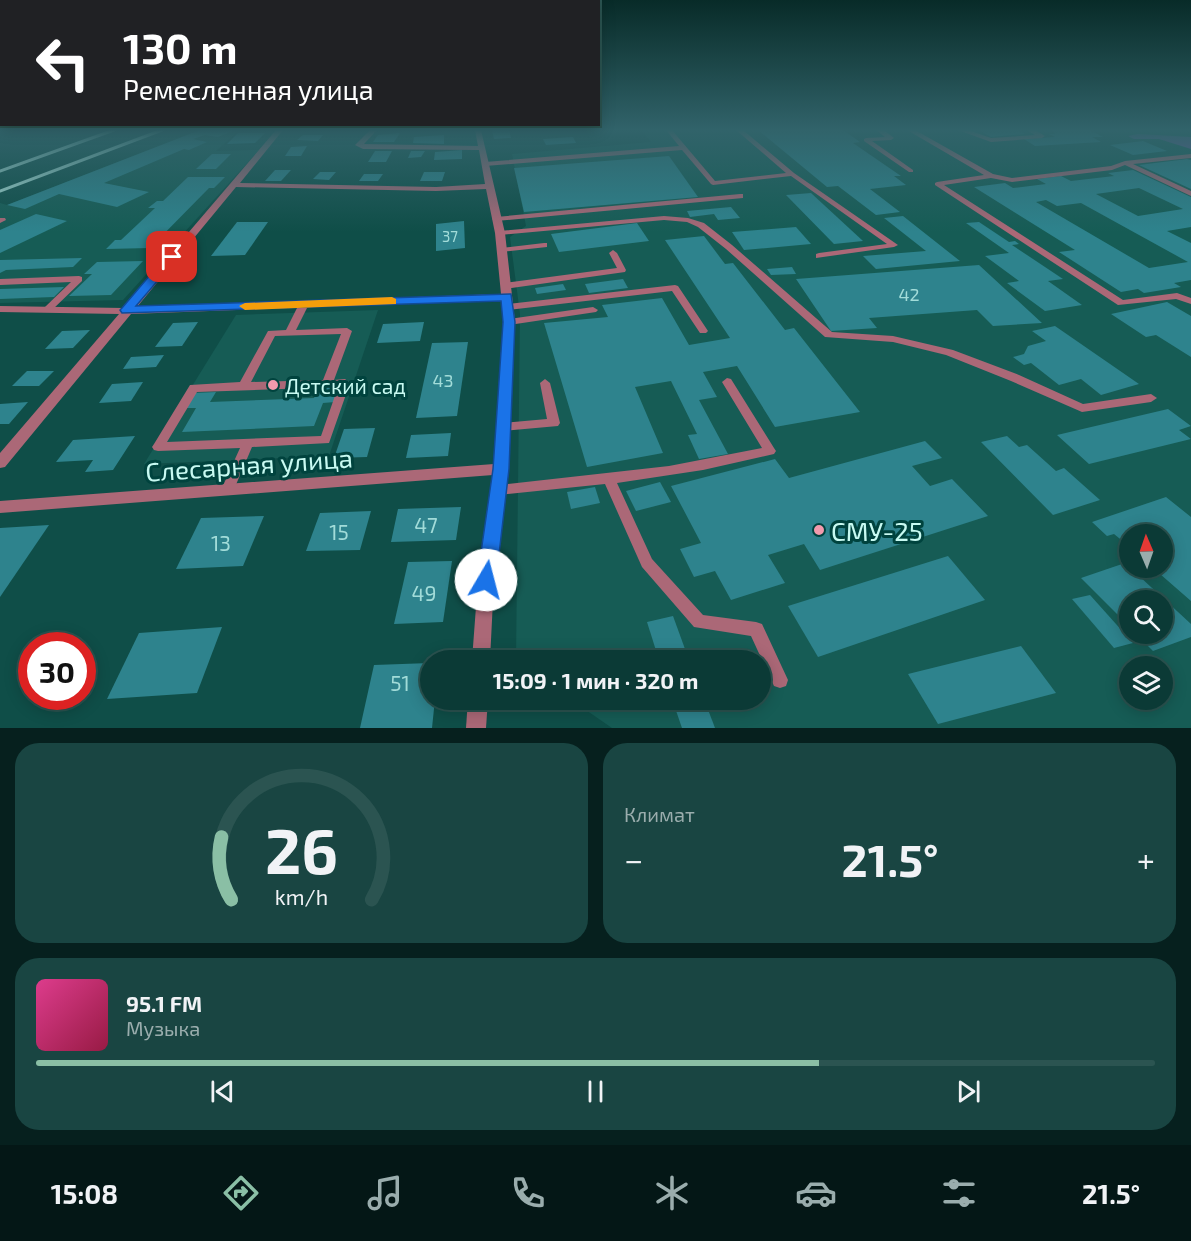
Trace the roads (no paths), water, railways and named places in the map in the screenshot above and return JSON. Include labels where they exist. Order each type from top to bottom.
[{"type":"street","points":[[0,463],[126,310],[251,164]]},
{"type":"street","points":[[482,650],[486,580],[501,469],[509,322],[500,233],[485,165]]},
{"type":"street","points":[[233,185],[436,189],[490,186]]},
{"type":"street","points":[[0,309],[126,310],[506,297]]},
{"type":"street","name":"Слесарная улица","points":[[0,507],[501,469]]},
{"type":"street","points":[[476,728],[477,710]]},
{"type":"lane","points":[[485,165],[497,164]]},
{"type":"lane","points":[[697,164],[713,183],[792,174]]},
{"type":"lane","points":[[780,164],[894,245],[819,256]]},
{"type":"lane","points":[[901,164],[911,171]]},
{"type":"lane","points":[[970,164],[991,176],[1012,180],[1112,168],[1122,164]]},
{"type":"lane","points":[[1127,164],[1191,194]]},
{"type":"lane","points":[[991,176],[937,184],[1121,303],[1177,296],[1191,301]]},
{"type":"lane","points":[[496,219],[740,196]]},
{"type":"lane","points":[[500,233],[664,218],[688,220],[700,225],[729,247],[829,335],[893,339],[949,352],[1082,408],[1151,398]]},
{"type":"lane","points":[[501,250],[544,245]]},
{"type":"lane","points":[[506,297],[622,270],[613,253]]},
{"type":"lane","points":[[0,282],[79,279],[50,308]]},
{"type":"lane","points":[[506,297],[675,288],[703,331]]},
{"type":"lane","points":[[289,333],[304,304]]},
{"type":"lane","points":[[509,322],[593,310]]},
{"type":"lane","points":[[244,386],[272,333],[347,331],[327,384]]},
{"type":"lane","points":[[499,489],[609,479],[730,462],[770,451],[727,382]]},
{"type":"lane","points":[[345,383],[325,440],[158,447],[195,388],[327,384],[345,383]]},
{"type":"lane","points":[[503,427],[554,423],[546,383]]},
{"type":"lane","points":[[227,490],[248,443]]},
{"type":"lane","points":[[609,479],[647,563],[699,622],[756,629],[780,680]]},
{"type":"railway","points":[[0,171],[20,164]]},
{"type":"railway","points":[[0,191],[72,164]]},
{"type":"place","name":"Детский сад","points":[[273,385]]},
{"type":"place","name":"СМУ-25","points":[[819,530]]}]
